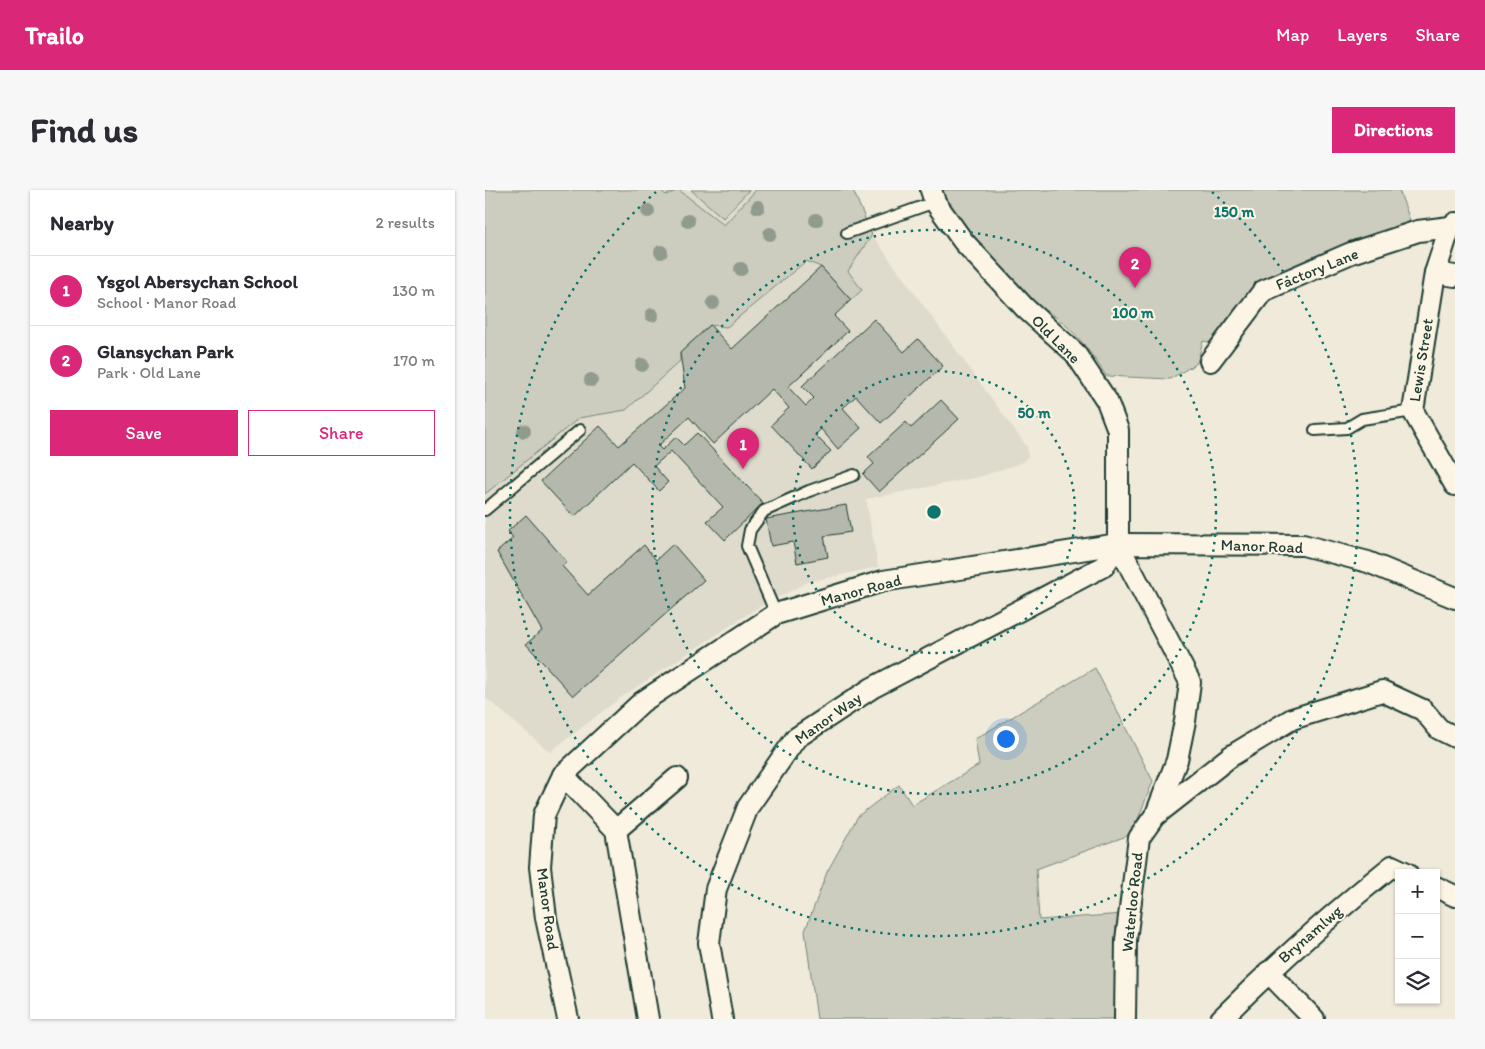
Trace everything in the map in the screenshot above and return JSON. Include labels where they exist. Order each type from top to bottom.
[{"type":"street","name":"Old Lane","points":[[933,196],[963,241],[1025,308],[1075,353],[1107,401],[1118,430],[1118,544]]},
{"type":"street","name":"Lewis Street","points":[[1453,225],[1445,275],[1413,411],[1455,485]]},
{"type":"street","name":"Factory Lane","points":[[1209,361],[1263,291],[1351,253],[1418,231],[1453,225]]},
{"type":"street","name":"Manor Road","points":[[568,1019],[546,918],[540,867],[544,815],[563,775],[643,702],[776,614],[883,581],[1118,544],[1303,545],[1368,562],[1455,598]]},
{"type":"street","name":"Waterloo Road","points":[[1118,544],[1190,682],[1177,760],[1156,814],[1139,838],[1126,940],[1125,1019]]},
{"type":"street","name":"Manor Way","points":[[722,1019],[709,943],[716,889],[748,807],[796,738],[872,688],[1104,566],[1118,544]]},
{"type":"street","points":[[1156,814],[1231,756],[1292,718],[1382,691],[1423,710],[1439,729],[1455,737]]},
{"type":"street","points":[[563,775],[615,830],[648,1019]]},
{"type":"street","points":[[615,830],[677,778]]},
{"type":"street","name":"Brynamlwg","points":[[1221,1019],[1268,972],[1327,918],[1392,866],[1398,869]]},
{"type":"street","points":[[1440,889],[1455,896]]},
{"type":"street","points":[[1268,972],[1314,1019]]},
{"type":"lane","points":[[847,233],[933,196]]},
{"type":"lane","points":[[1315,430],[1347,428],[1362,419],[1413,411]]},
{"type":"lane","points":[[485,510],[579,430]]},
{"type":"lane","points":[[776,614],[747,546],[750,530],[764,511],[809,491],[854,476]]},
{"type":"shaded area","points":[[485,190],[853,190],[872,235],[1027,447],[1028,456],[1023,462],[979,477],[866,499],[878,567],[808,582],[757,608],[620,698],[550,752],[485,697]]},
{"type":"shaded area","points":[[485,190],[660,190],[666,195],[679,190],[724,225],[756,190],[853,190],[872,235],[848,271],[862,290],[851,300],[821,267],[806,261],[727,327],[710,325],[680,353],[680,361],[626,410],[579,418],[485,494]]},
{"type":"shaded area","points":[[691,190],[749,190],[723,218]]},
{"type":"shaded area","points":[[941,190],[1399,190],[1411,223],[1290,272],[1217,344],[1203,341],[1197,363],[1170,379],[1106,376],[1089,351],[1069,328],[1008,284],[965,230]]},
{"type":"shaded area","points":[[1095,668],[1153,781],[1132,834],[1036,869],[1039,920],[1124,914],[1119,1019],[817,1019],[805,931],[827,872],[858,816],[899,785],[912,805],[979,765],[975,739]]},
{"type":"building","points":[[821,267],[851,300],[834,316],[848,331],[788,387],[806,406],[814,398],[802,386],[874,319],[904,352],[918,339],[943,366],[881,423],[856,396],[843,408],[861,428],[838,449],[821,429],[815,435],[831,451],[812,469],[771,425],[789,408],[772,389],[713,444],[689,417],[658,446],[662,450],[676,437],[684,445],[697,433],[763,503],[725,540],[707,521],[723,507],[671,451],[654,466],[668,482],[659,491],[632,462],[574,517],[541,481],[600,426],[619,446],[685,388],[680,353],[710,325],[732,349]]},
{"type":"building","points":[[941,400],[959,419],[879,492],[863,474],[874,464],[868,457],[906,422],[911,428]]},
{"type":"building","points":[[846,505],[851,532],[824,536],[828,557],[797,563],[793,542],[771,546],[766,519]]},
{"type":"building","points":[[526,515],[567,562],[562,566],[588,595],[644,545],[656,560],[673,544],[704,580],[573,696],[526,644],[542,631],[497,552],[513,538],[508,531]]},
{"type":"place","name":"Glansychan Park","points":[[1135,288]]},
{"type":"place","name":"Ysgol Abersychan School","points":[[743,469]]}]
